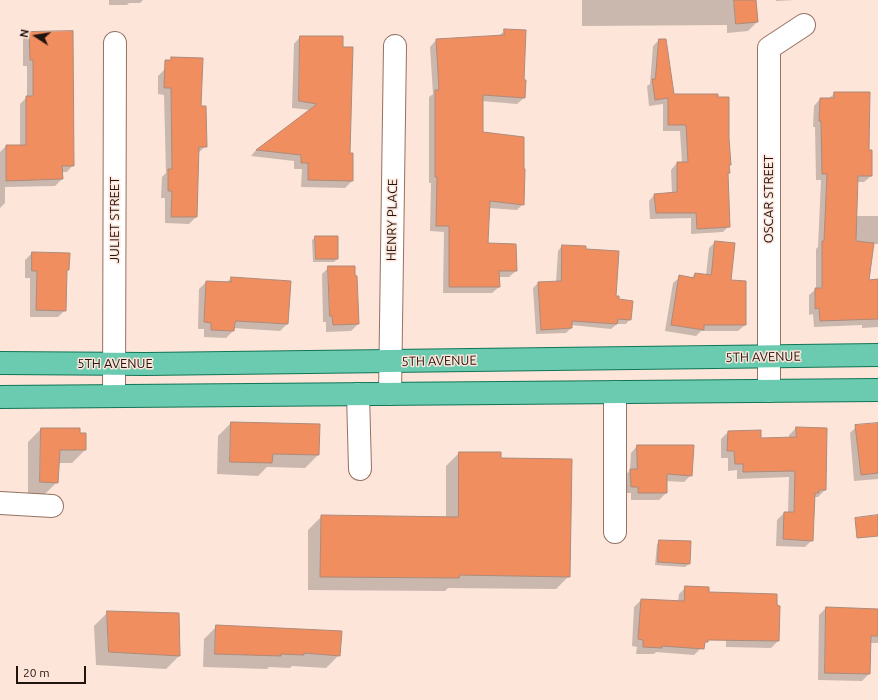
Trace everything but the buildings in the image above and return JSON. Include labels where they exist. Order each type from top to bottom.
[{"type":"main road","name":"5TH AVENUE","points":[[0,363],[114,364],[878,355]]},
{"type":"main road","points":[[0,397],[878,390]]},
{"type":"street","name":"OSCAR STREET","points":[[769,391],[769,48],[804,25]]},
{"type":"street","name":"JULIET STREET","points":[[114,396],[115,43]]},
{"type":"street","name":"HENRY PLACE","points":[[390,394],[395,46]]},
{"type":"street","points":[[615,392],[615,532]]},
{"type":"street","points":[[358,394],[360,470]]},
{"type":"street","points":[[0,503],[52,506]]}]
